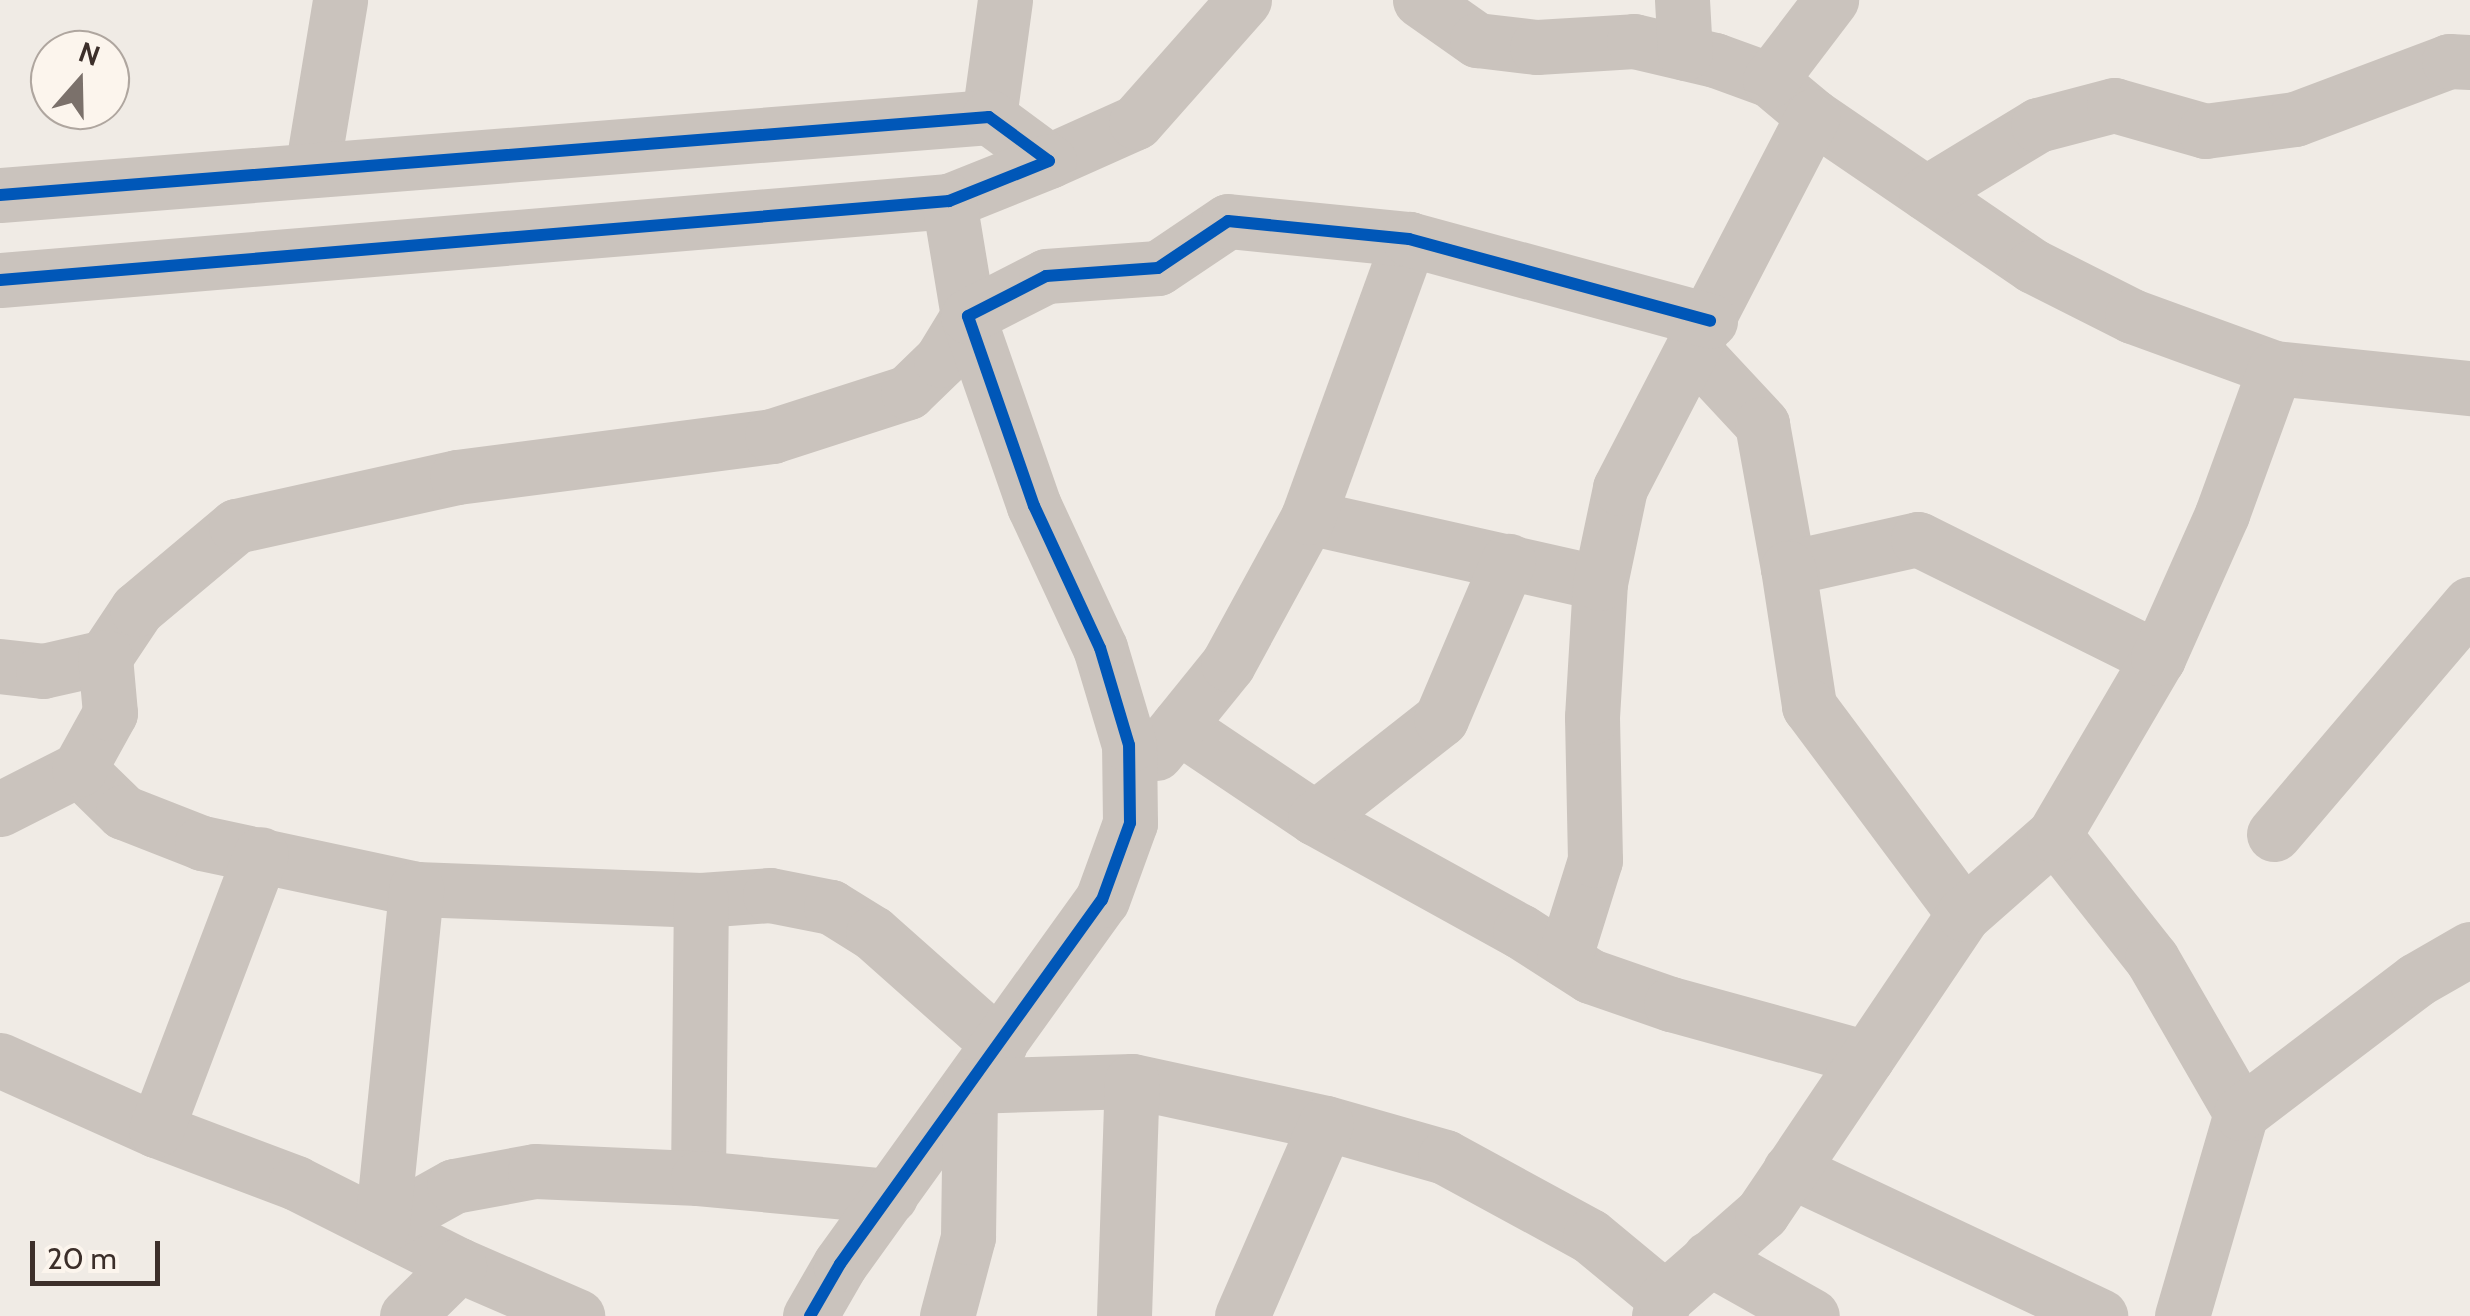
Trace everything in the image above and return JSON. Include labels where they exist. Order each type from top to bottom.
[{"type":"street","points":[[312,170],[340,0]]},
{"type":"street","points":[[989,116],[1005,0]]},
{"type":"street","points":[[0,280],[949,202],[1136,122],[1244,0]]},
{"type":"street","points":[[1420,0],[1476,40],[1537,47],[1634,40],[1683,26],[1770,80],[1813,116],[2033,266],[2099,300],[2276,368],[2470,388]]},
{"type":"street","points":[[1770,80],[1832,0]]},
{"type":"street","points":[[1926,193],[2038,125],[2114,105],[2206,131],[2295,119],[2463,52]]},
{"type":"street","points":[[0,195],[989,116],[1049,161]]},
{"type":"street","points":[[1564,959],[1595,860],[1592,717],[1600,583],[1620,488],[1813,116]]},
{"type":"street","points":[[810,1316],[840,1264],[1102,900],[1130,823],[1129,745],[1100,648],[1034,506],[968,316],[949,202]]},
{"type":"street","points":[[0,809],[78,769],[110,713],[105,657],[136,609],[236,526],[457,477],[772,436],[908,392],[940,360],[968,316],[1046,276],[1158,268],[1228,221],[1409,239],[1702,336],[1762,424],[1809,706],[1964,914]]},
{"type":"street","points":[[1130,786],[1228,664],[1308,517],[1409,239]]},
{"type":"street","points":[[78,769],[122,812],[202,843],[416,889],[701,900],[770,895],[831,907],[873,933],[984,1066],[1132,1081],[1326,1123],[1444,1158],[1590,1236],[1662,1307],[1762,1213],[1964,914],[2054,835],[2158,658],[2222,514],[2276,368]]},
{"type":"street","points":[[1308,517],[1600,583]]},
{"type":"street","points":[[1788,568],[1918,539],[2158,658]]},
{"type":"street","points":[[1315,818],[1441,718],[1508,561]]},
{"type":"street","points":[[2274,834],[2470,604]]},
{"type":"street","points":[[0,666],[43,671],[105,657]]},
{"type":"street","points":[[1178,726],[1315,818],[1590,976],[1670,1004],[1866,1058]]},
{"type":"street","points":[[2054,835],[2152,959],[2241,1113]]},
{"type":"street","points":[[156,1130],[261,854]]},
{"type":"street","points":[[382,1226],[416,889]]},
{"type":"street","points":[[698,1178],[701,900]]},
{"type":"street","points":[[2182,1316],[2241,1113],[2416,980],[2470,949]]},
{"type":"street","points":[[3,1064],[156,1130],[296,1183],[459,1265],[577,1316]]},
{"type":"street","points":[[947,1316],[968,1237],[984,1066]]},
{"type":"street","points":[[1124,1316],[1132,1081]]},
{"type":"street","points":[[1242,1316],[1326,1123]]},
{"type":"street","points":[[1790,1170],[2100,1316]]},
{"type":"street","points":[[382,1226],[454,1186],[535,1171],[698,1178],[890,1196]]},
{"type":"street","points":[[1710,1258],[1812,1316]]},
{"type":"street","points":[[407,1316],[459,1265]]},
{"type":"cycle path","points":[[0,195],[989,117],[1049,161],[949,201],[0,280]]},
{"type":"cycle path","points":[[810,1316],[840,1264],[1102,900],[1130,823],[1129,745],[1100,648],[1034,506],[968,316],[1046,276],[1158,268],[1228,221],[1409,239],[1710,321]]}]
